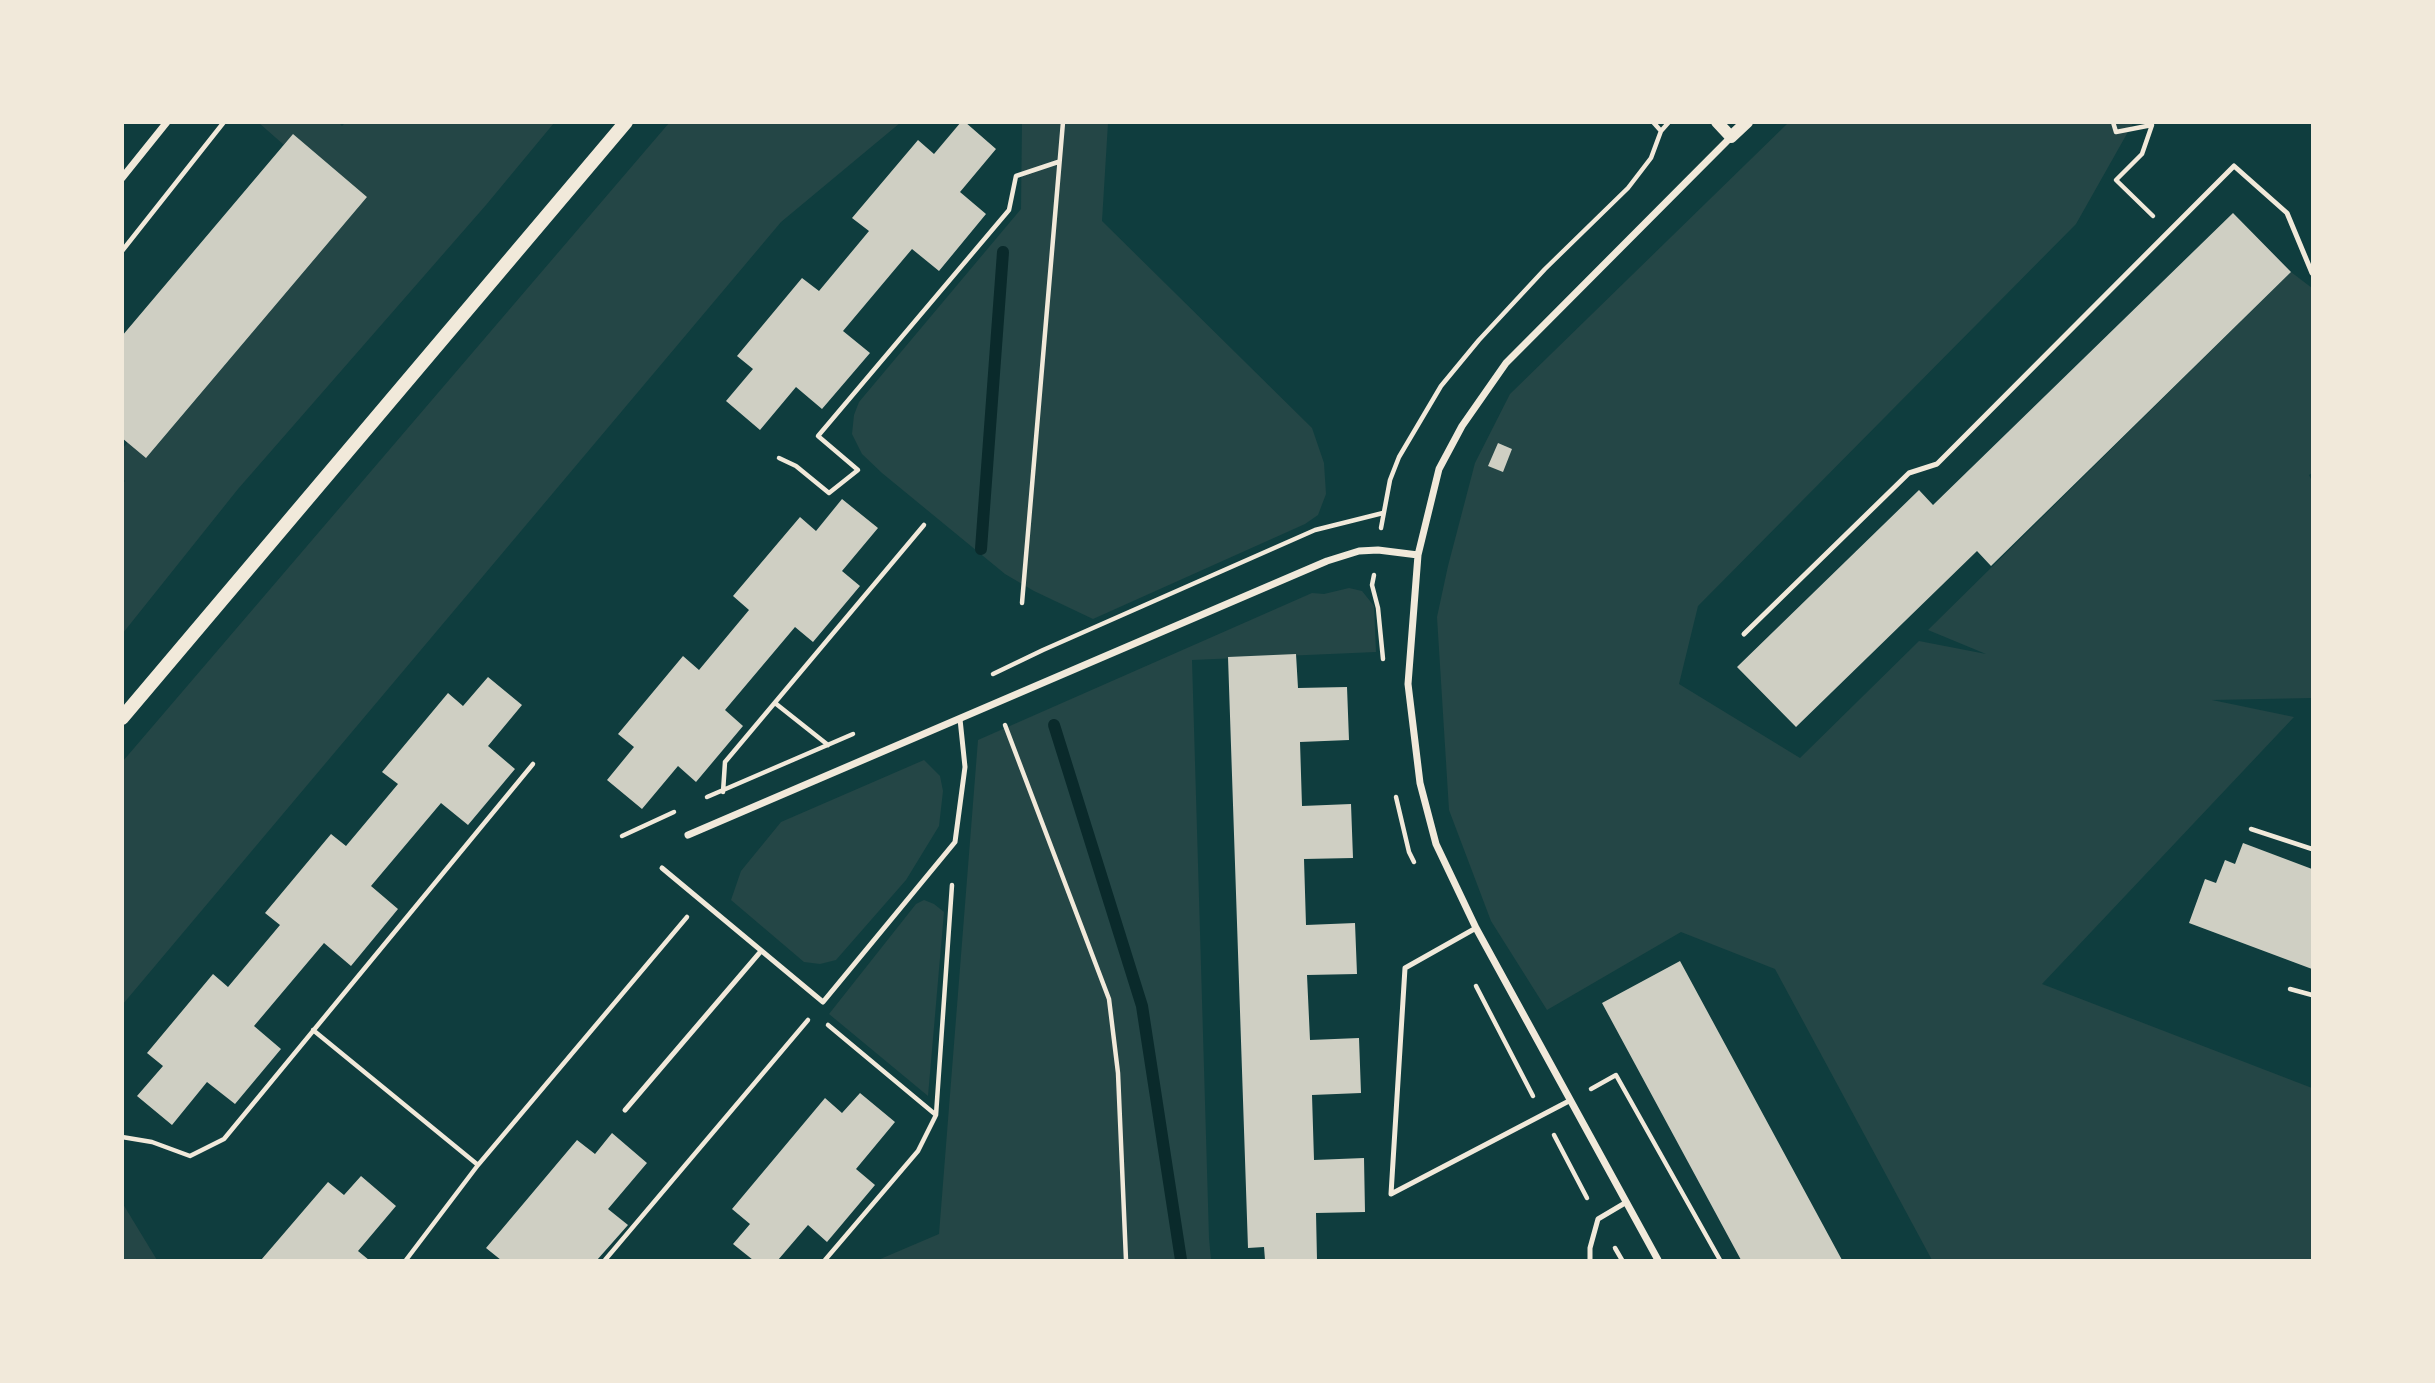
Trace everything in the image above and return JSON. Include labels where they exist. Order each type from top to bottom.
[{"type":"main road","points":[[122,718],[626,122]]},
{"type":"street","points":[[122,178],[166,122]]},
{"type":"street","points":[[1717,122],[1731,137]]},
{"type":"street","points":[[1658,1261],[1476,928],[1436,844],[1420,783],[1408,684],[1418,555],[1439,469],[1462,426],[1506,363],[1747,122]]},
{"type":"street","points":[[688,835],[1327,561],[1359,551],[1378,550],[1418,555]]},
{"type":"lane","points":[[1744,634],[1909,473],[1937,464],[2234,166],[2287,213],[2312,273]]},
{"type":"lane","points":[[662,868],[822,1002],[955,842],[965,767],[960,719]]},
{"type":"lane","points":[[1476,928],[1405,968],[1391,1194],[1569,1101]]},
{"type":"lane","points":[[625,1110],[761,951]]},
{"type":"lane","points":[[1590,1261],[1590,1248],[1598,1219],[1625,1203]]},
{"type":"path","points":[[122,251],[223,122]]},
{"type":"path","points":[[1022,603],[1063,122]]},
{"type":"path","points":[[1653,122],[1661,131]]},
{"type":"path","points":[[1383,663],[1378,608],[1372,585],[1383,513],[1399,457],[1441,386],[1479,340],[1545,269],[1628,188],[1651,158],[1661,131],[1669,122]]},
{"type":"path","points":[[2113,122],[2116,132],[2153,124]]},
{"type":"path","points":[[2153,124],[2142,153],[2116,180],[2169,232]]},
{"type":"path","points":[[779,458],[796,466],[829,493],[858,470],[818,436],[1009,210],[1016,177],[1058,162]]},
{"type":"path","points":[[986,677],[1315,530],[1383,513]]},
{"type":"path","points":[[732,816],[723,789],[725,762],[923,525]]},
{"type":"path","points":[[997,702],[1110,999],[1118,1073],[1126,1261]]},
{"type":"path","points":[[775,703],[828,744]]},
{"type":"path","points":[[698,801],[865,729]]},
{"type":"path","points":[[122,1137],[152,1142],[190,1156],[223,1139],[533,764]]},
{"type":"path","points":[[1395,788],[1405,839],[1414,863]]},
{"type":"path","points":[[622,836],[685,807]]},
{"type":"path","points":[[2251,829],[2312,849]]},
{"type":"path","points":[[825,1261],[918,1152],[936,1115],[955,842]]},
{"type":"path","points":[[406,1261],[478,1165],[682,923]]},
{"type":"path","points":[[1453,941],[1622,1261]]},
{"type":"path","points":[[2290,989],[2312,995]]},
{"type":"path","points":[[605,1261],[822,1002]]},
{"type":"path","points":[[814,1013],[936,1115]]},
{"type":"path","points":[[313,1030],[478,1165]]},
{"type":"path","points":[[1569,1101],[1616,1075],[1720,1261]]},
{"type":"shaded area","points":[[338,122],[342,126],[346,122],[554,123],[486,205],[238,489],[123,633],[122,484],[125,481],[122,449],[128,442],[147,457],[367,197],[293,135],[284,145],[259,123]]},
{"type":"shaded area","points":[[669,123],[900,123],[781,222],[123,1004],[123,761]]},
{"type":"shaded area","points":[[1022,123],[1108,123],[1102,221],[1312,428],[1324,463],[1326,494],[1318,515],[1305,524],[1093,619],[1005,574],[882,473],[862,454],[852,434],[854,415],[859,402],[1021,209]]},
{"type":"shaded area","points":[[1788,123],[2133,123],[2076,224],[1698,606],[1679,684],[1800,758],[1919,641],[1986,654],[1928,630],[2291,272],[2312,288],[2312,473],[2309,475],[2312,481],[2312,698],[2212,700],[2294,717],[2042,984],[2312,1088],[2312,1260],[1932,1260],[1775,969],[1681,932],[1547,1010],[1491,921],[1449,810],[1437,617],[1475,463],[1510,394]]},
{"type":"shaded area","points":[[1349,588],[1362,591],[1374,606],[1376,652],[1192,660],[1211,1260],[878,1260],[939,1234],[978,740],[1312,593],[1324,594]]},
{"type":"shaded area","points":[[924,760],[940,776],[943,791],[939,826],[906,880],[836,960],[820,964],[804,962],[731,900],[741,871],[781,822]]},
{"type":"shaded area","points":[[924,900],[944,912],[928,1096],[829,1014],[916,904]]},
{"type":"shaded area","points":[[123,1204],[157,1260],[123,1260]]},
{"type":"building","points":[[961,122],[965,122],[996,149],[960,192],[986,214],[939,271],[912,249],[843,331],[870,353],[822,409],[796,387],[760,430],[726,401],[753,369],[737,356],[802,278],[819,291],[869,231],[852,218],[918,140],[934,154]]},
{"type":"building","points":[[293,134],[367,197],[146,458],[122,438],[122,336]]},
{"type":"building","points":[[2233,213],[2291,272],[1991,566],[1977,551],[1796,727],[1737,667],[1919,490],[1933,505]]},
{"type":"building","points":[[1498,443],[1512,449],[1503,472],[1488,466]]},
{"type":"building","points":[[842,499],[878,528],[842,571],[860,586],[813,642],[795,627],[725,710],[743,726],[696,782],[678,766],[642,809],[607,780],[634,747],[618,734],[683,656],[699,670],[749,610],[733,596],[800,517],[816,531]]},
{"type":"building","points":[[1296,654],[1298,688],[1347,687],[1349,740],[1300,742],[1302,806],[1351,804],[1353,858],[1304,859],[1306,925],[1355,923],[1357,974],[1307,975],[1310,1040],[1359,1038],[1361,1093],[1312,1095],[1314,1160],[1364,1158],[1365,1212],[1316,1213],[1317,1260],[1265,1260],[1264,1247],[1248,1248],[1228,657]]},
{"type":"building","points":[[488,677],[522,705],[488,746],[515,769],[468,825],[441,803],[371,886],[398,909],[351,966],[324,943],[254,1026],[281,1049],[235,1104],[207,1082],[172,1125],[137,1096],[163,1066],[147,1053],[213,974],[228,987],[280,925],[265,913],[331,834],[346,846],[398,784],[382,772],[448,693],[463,706]]},
{"type":"building","points":[[2243,843],[2312,869],[2312,969],[2189,923],[2205,879],[2216,883],[2225,860],[2235,864]]},
{"type":"building","points":[[1680,961],[1842,1260],[1741,1260],[1602,1003]]},
{"type":"building","points":[[860,1093],[895,1122],[856,1169],[875,1185],[827,1242],[808,1225],[778,1260],[753,1260],[733,1244],[750,1224],[732,1209],[825,1098],[842,1113]]},
{"type":"building","points":[[612,1133],[647,1163],[608,1209],[628,1225],[597,1260],[501,1260],[486,1248],[577,1140],[595,1154]]},
{"type":"building","points":[[361,1176],[396,1206],[358,1251],[369,1260],[261,1260],[328,1182],[344,1195]]},
{"type":"waterway","points":[[981,549],[1003,252]]},
{"type":"waterway","points":[[1054,725],[1142,1006],[1181,1260]]}]
